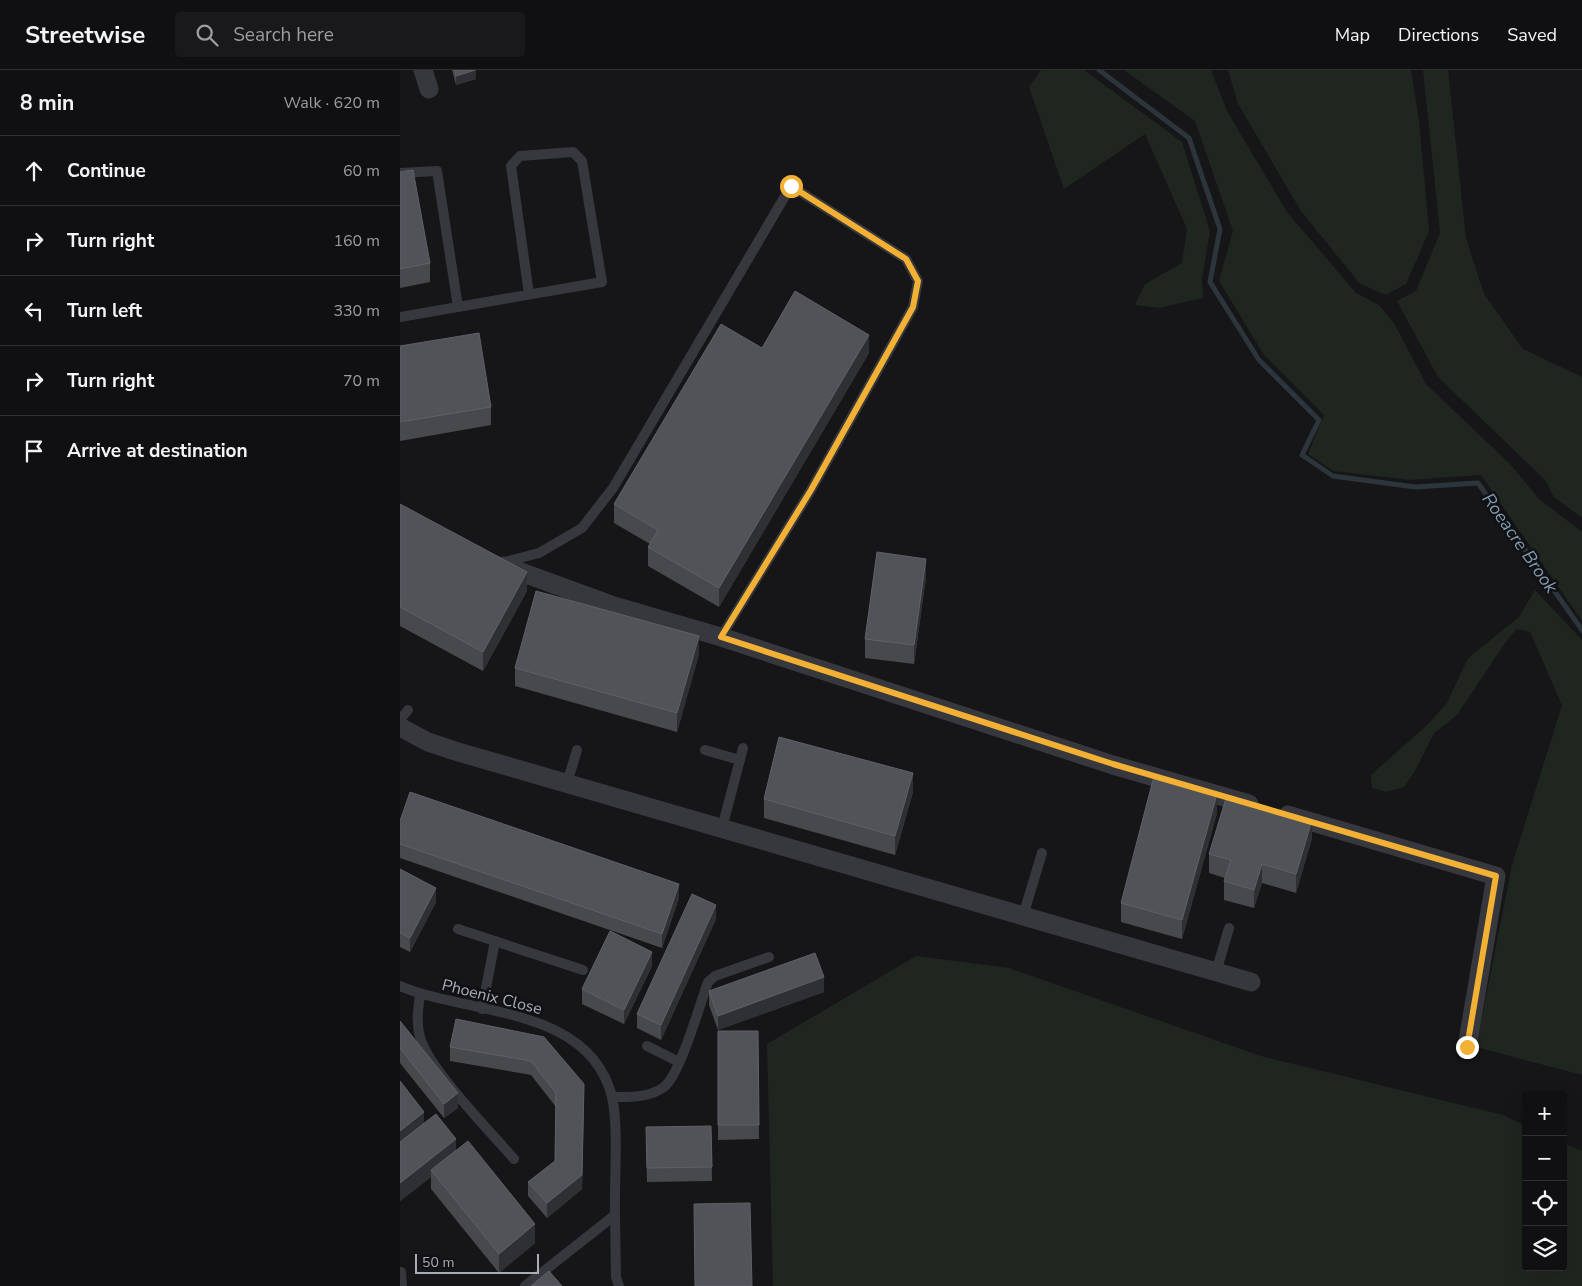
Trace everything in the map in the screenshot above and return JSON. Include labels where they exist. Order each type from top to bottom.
[{"type":"street","points":[[423,70],[429,90]]},
{"type":"street","points":[[491,561],[611,605],[721,637],[1113,764],[1496,876],[1467,1047]]},
{"type":"street","points":[[400,728],[428,742],[1251,982]]},
{"type":"lane","points":[[400,317],[602,282],[582,161],[573,152],[520,156],[511,166],[529,294]]},
{"type":"lane","points":[[400,173],[437,171],[458,307]]},
{"type":"lane","points":[[491,561],[538,553],[582,528],[608,495],[791,186],[906,259],[918,281],[913,307],[811,490],[721,637]]},
{"type":"lane","points":[[400,720],[408,710]]},
{"type":"lane","points":[[722,828],[743,748]]},
{"type":"lane","points":[[567,783],[577,750]]},
{"type":"lane","points":[[705,750],[740,760]]},
{"type":"lane","points":[[1023,916],[1042,853]]},
{"type":"lane","points":[[1216,972],[1229,928]]},
{"type":"lane","points":[[458,929],[583,970]]},
{"type":"lane","points":[[482,1009],[495,941]]},
{"type":"lane","points":[[612,1097],[640,1096],[658,1090],[672,1077],[679,1062],[708,982],[715,976],[769,957]]},
{"type":"lane","name":"Phoenix Close","points":[[400,986],[420,995],[537,1021],[562,1032],[585,1051],[602,1072],[612,1097],[616,1277],[619,1286]]},
{"type":"lane","points":[[420,995],[416,1018],[420,1038],[429,1059],[514,1159]]},
{"type":"lane","points":[[647,1046],[679,1062]]},
{"type":"lane","points":[[525,1286],[615,1216]]},
{"type":"lane","points":[[401,1272],[402,1286]]},
{"type":"shaded area","points":[[1041,70],[1084,70],[1182,142],[1210,231],[1202,279],[1203,298],[1159,308],[1135,305],[1145,284],[1182,263],[1187,229],[1145,134],[1064,189],[1029,87]]},
{"type":"shaded area","points":[[1124,70],[1211,70],[1227,111],[1287,212],[1356,293],[1379,305],[1394,323],[1426,384],[1510,464],[1539,499],[1582,532],[1582,621],[1481,475],[1410,480],[1333,471],[1308,454],[1324,415],[1264,355],[1219,281],[1233,231],[1195,121]]},
{"type":"shaded area","points":[[1228,70],[1411,70],[1419,120],[1429,231],[1406,284],[1386,295],[1360,284],[1301,211],[1238,104]]},
{"type":"shaded area","points":[[1423,70],[1448,70],[1466,238],[1484,294],[1523,349],[1582,377],[1582,518],[1554,497],[1545,480],[1438,377],[1397,301],[1416,291],[1440,233]]},
{"type":"shaded area","points":[[1535,590],[1582,640],[1582,1075],[1476,1047],[1512,865],[1562,705],[1530,632],[1517,629],[1507,640],[1457,715],[1434,733],[1415,771],[1404,787],[1386,792],[1372,788],[1371,775],[1427,725],[1447,703],[1468,658],[1519,617]]},
{"type":"shaded area","points":[[916,956],[1009,968],[1261,1056],[1503,1115],[1522,1124],[1522,1271],[1567,1271],[1567,1145],[1582,1151],[1582,1286],[773,1286],[767,1044]]},
{"type":"building","points":[[455,70],[475,70],[456,76]]},
{"type":"building","points":[[413,170],[430,263],[400,269],[400,172]]},
{"type":"building","points":[[795,291],[869,335],[719,588],[648,547],[658,530],[614,504],[721,324],[762,348]]},
{"type":"building","points":[[479,333],[491,407],[400,422],[400,346]]},
{"type":"building","points":[[400,504],[527,572],[483,652],[400,607]]},
{"type":"building","points":[[877,552],[926,559],[914,645],[865,639]]},
{"type":"building","points":[[536,591],[699,636],[677,713],[515,668]]},
{"type":"building","points":[[779,737],[913,773],[895,836],[764,799]]},
{"type":"building","points":[[1154,776],[1217,794],[1182,920],[1121,903]]},
{"type":"building","points":[[410,792],[679,884],[662,934],[400,844],[400,821]]},
{"type":"building","points":[[1227,795],[1312,820],[1296,874],[1262,864],[1254,890],[1224,881],[1231,860],[1209,854]]},
{"type":"building","points":[[400,869],[436,888],[410,938],[400,933]]},
{"type":"building","points":[[692,894],[716,905],[661,1025],[637,1014]]},
{"type":"building","points":[[610,931],[652,952],[624,1010],[582,989]]},
{"type":"building","points":[[815,953],[824,977],[718,1016],[709,991]]},
{"type":"building","points":[[456,1019],[544,1037],[584,1084],[582,1175],[547,1203],[528,1182],[555,1161],[556,1093],[531,1061],[450,1047]]},
{"type":"building","points":[[400,1021],[458,1093],[444,1104],[400,1048]]},
{"type":"building","points":[[718,1031],[758,1031],[759,1125],[718,1125]]},
{"type":"building","points":[[400,1081],[424,1112],[400,1131]]},
{"type":"building","points":[[436,1114],[456,1139],[400,1183],[400,1142]]},
{"type":"building","points":[[711,1126],[712,1167],[647,1168],[646,1127]]},
{"type":"building","points":[[468,1141],[535,1224],[499,1254],[431,1170]]},
{"type":"building","points":[[750,1203],[752,1286],[695,1286],[694,1204]]},
{"type":"building","points":[[549,1271],[562,1286],[531,1286]]},
{"type":"waterway","name":"Roeacre Brook","points":[[1099,70],[1189,138],[1220,229],[1210,282],[1259,360],[1319,420],[1302,455],[1333,476],[1415,487],[1478,483],[1582,630]]},
{"type":"route","points":[[791,186],[906,259],[918,281],[913,307],[811,490],[721,637],[910,700],[1113,764],[1496,876],[1467,1047]]}]
